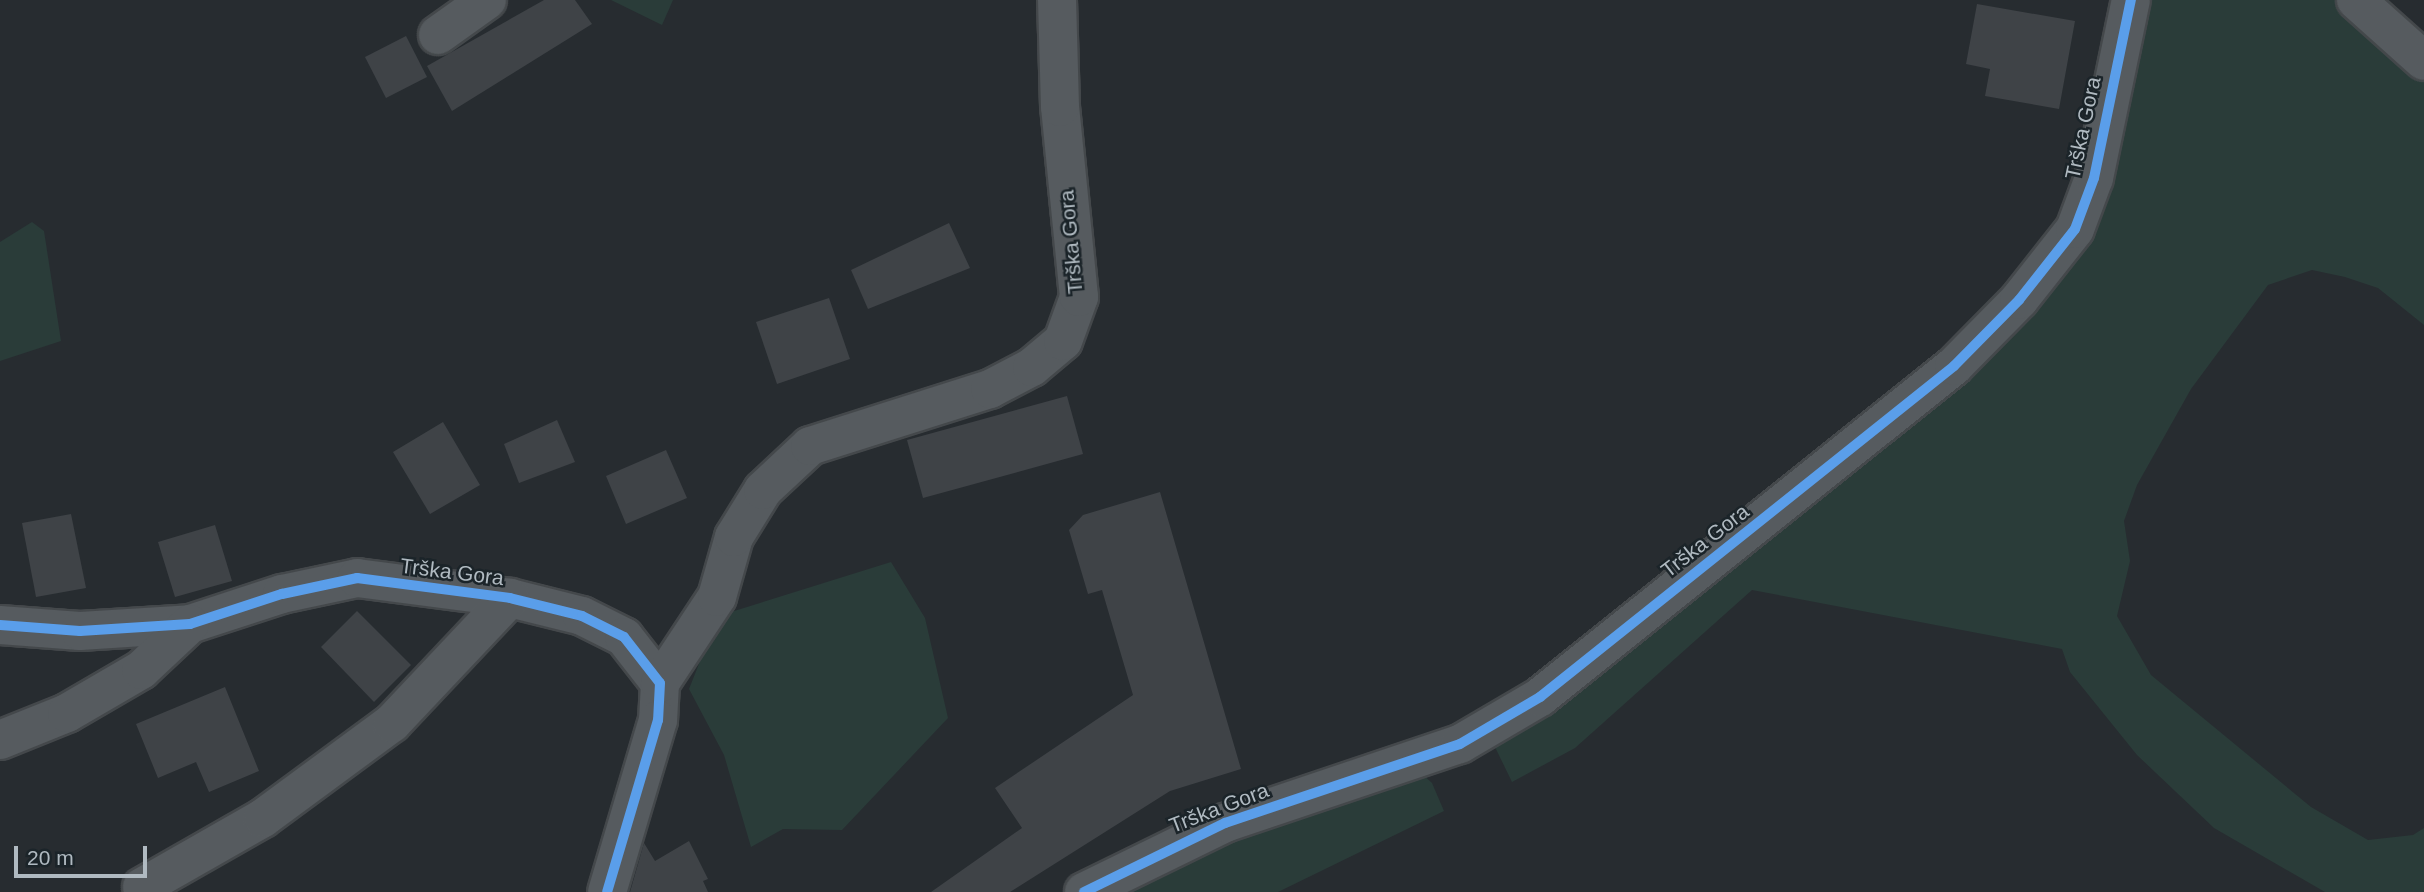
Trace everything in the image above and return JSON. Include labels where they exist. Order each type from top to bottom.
[{"type":"street","points":[[438,35],[487,0]]},
{"type":"street","name":"Trška Gora","points":[[0,625],[80,631],[190,624],[282,594],[357,578],[510,598],[582,615],[624,637],[660,682],[717,597],[734,537],[763,490],[810,446],[990,389],[1032,367],[1063,341],[1079,297],[1062,132],[1057,0]]},
{"type":"street","name":"Trška Gora","points":[[1084,892],[1225,823],[1460,744],[1539,696],[1954,366],[2019,300],[2075,229],[2094,177],[2131,0]]},
{"type":"street","points":[[2356,0],[2424,61]]},
{"type":"street","name":"Trška Gora","points":[[142,887],[263,818],[392,723],[510,598]]},
{"type":"street","name":"Trška Gora","points":[[0,740],[67,713],[141,670],[190,624]]},
{"type":"street","points":[[607,892],[658,720],[660,682]]},
{"type":"green space","points":[[611,0],[673,0],[662,25]]},
{"type":"green space","points":[[2141,0],[2339,0],[2424,74],[2424,325],[2378,288],[2345,277],[2312,270],[2268,285],[2191,389],[2137,485],[2124,521],[2130,561],[2117,616],[2151,675],[2311,807],[2368,840],[2413,835],[2424,828],[2424,892],[2325,892],[2214,828],[2137,755],[2070,672],[2062,649],[1752,590],[1575,748],[1512,782],[1493,743],[2043,286]]},
{"type":"green space","points":[[32,222],[44,231],[61,341],[0,361],[0,242]]},
{"type":"green space","points":[[891,562],[925,618],[948,718],[842,830],[783,829],[751,847],[724,755],[689,689],[718,616]]},
{"type":"green space","points":[[1420,772],[1432,783],[1444,811],[1278,892],[1107,892],[1185,848]]},
{"type":"building","points":[[544,0],[575,0],[592,24],[452,111],[427,66]]},
{"type":"building","points":[[1977,4],[2075,21],[2059,109],[1985,96],[1990,69],[1966,64]]},
{"type":"building","points":[[406,36],[427,77],[386,98],[365,57]]},
{"type":"building","points":[[949,223],[970,268],[868,309],[851,270]]},
{"type":"building","points":[[829,298],[850,359],[777,384],[756,322]]},
{"type":"building","points":[[1067,396],[1083,454],[923,498],[907,440]]},
{"type":"building","points":[[557,420],[575,462],[519,483],[504,444]]},
{"type":"building","points":[[443,422],[480,485],[430,514],[393,452]]},
{"type":"building","points":[[666,450],[687,498],[626,524],[606,476]]},
{"type":"building","points":[[1160,492],[1241,769],[1170,791],[1010,892],[931,892],[1022,828],[995,788],[1133,695],[1102,590],[1088,594],[1069,530],[1083,515]]},
{"type":"building","points":[[71,514],[86,588],[36,597],[22,523]]},
{"type":"building","points":[[215,525],[232,581],[175,597],[158,542]]},
{"type":"building","points":[[357,611],[411,665],[374,702],[321,647]]},
{"type":"building","points":[[225,687],[259,771],[209,792],[196,762],[158,778],[136,724]]},
{"type":"building","points":[[689,841],[708,879],[703,881],[708,892],[630,892],[644,843],[655,861]]},
{"type":"cycle path","points":[[1084,892],[1225,823],[1460,744],[1540,697],[1954,366],[2019,300],[2075,229],[2094,178],[2131,0]]},
{"type":"cycle path","points":[[0,625],[80,631],[190,624],[282,594],[357,578],[510,598],[582,616],[624,637],[660,683],[658,720],[607,892]]}]
